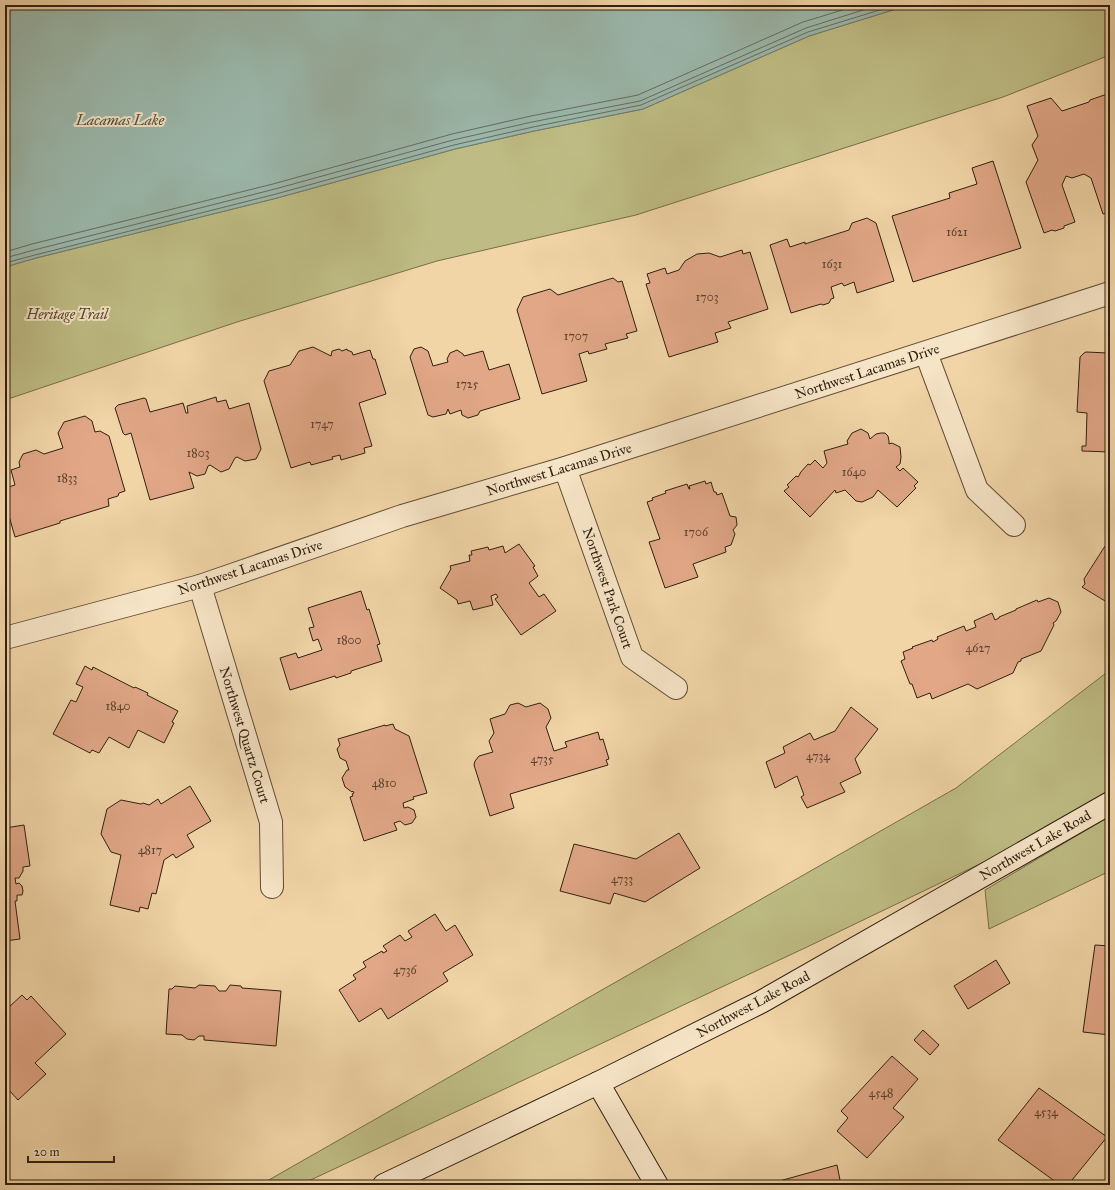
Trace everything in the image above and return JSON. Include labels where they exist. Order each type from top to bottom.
[{"type":"street","name":"Northwest Lacamas Drive","points":[[5,638],[200,586],[402,516],[565,468],[1110,293]]},
{"type":"street","points":[[926,353],[977,490],[1014,525]]},
{"type":"street","name":"Northwest Park Court","points":[[565,468],[632,657],[676,688]]},
{"type":"street","name":"Northwest Quartz Court","points":[[200,586],[271,822],[272,887]]},
{"type":"street","name":"Northwest Lake Road","points":[[384,1185],[598,1083],[761,1002],[1110,803]]},
{"type":"street","points":[[598,1083],[657,1185]]},
{"type":"green space","name":"Heritage Trail","points":[[909,5],[1110,5],[1110,55],[1003,97],[636,215],[437,261],[237,322],[5,400],[5,267],[277,198],[455,149],[643,109],[809,36]]},
{"type":"green space","points":[[1110,670],[1110,791],[984,862],[807,947],[300,1185],[260,1185],[956,788]]},
{"type":"green space","points":[[1110,816],[1110,871],[989,929],[985,890]]},
{"type":"water","name":"Lacamas Lake","points":[[5,5],[909,5],[809,36],[643,109],[455,149],[277,198],[5,267]]},
{"type":"building","points":[[1110,93],[1110,212],[1103,214],[1091,178],[1084,174],[1072,178],[1066,176],[1062,185],[1075,222],[1064,226],[1064,228],[1044,233],[1026,182],[1038,160],[1032,145],[1038,136],[1027,106],[1051,98],[1062,111]]},
{"type":"building","points":[[993,161],[1021,248],[913,282],[892,216],[950,198],[949,193],[977,184],[972,168]]},
{"type":"building","points":[[867,218],[876,223],[894,281],[857,293],[854,282],[844,286],[842,283],[831,287],[834,298],[831,299],[829,303],[791,313],[770,245],[787,239],[790,247],[805,242],[805,244],[849,230],[852,223]]},
{"type":"building","points":[[742,250],[743,254],[750,252],[768,309],[728,322],[731,328],[715,333],[718,342],[669,357],[646,284],[650,283],[647,274],[665,268],[667,274],[679,270],[685,261],[697,254],[709,253],[720,257]]},
{"type":"building","points":[[613,278],[618,282],[622,281],[637,331],[626,334],[628,338],[605,344],[607,349],[589,354],[588,351],[579,354],[587,381],[542,394],[517,310],[523,297],[550,289],[558,295]]},
{"type":"building","points":[[313,347],[331,356],[332,351],[339,349],[342,351],[347,349],[352,352],[353,355],[370,350],[373,359],[375,359],[386,394],[359,403],[372,446],[364,448],[365,453],[341,460],[340,455],[332,457],[333,459],[311,465],[310,462],[291,468],[264,381],[269,371],[290,365],[299,351]]},
{"type":"building","points":[[421,347],[428,351],[433,366],[448,362],[447,359],[450,353],[457,350],[464,356],[483,351],[489,370],[509,364],[520,399],[480,411],[478,415],[468,418],[462,415],[461,410],[450,414],[448,409],[446,414],[433,417],[428,415],[410,357],[414,349]]},
{"type":"building","points":[[1086,352],[1108,353],[1108,358],[1110,358],[1110,452],[1082,451],[1082,446],[1086,446],[1087,413],[1077,412],[1080,357]]},
{"type":"building","points":[[216,397],[217,402],[226,400],[229,409],[249,403],[261,449],[256,459],[245,461],[237,457],[229,469],[221,472],[210,465],[208,466],[205,474],[197,476],[189,472],[194,488],[150,500],[131,433],[125,435],[123,433],[115,408],[118,405],[144,398],[146,399],[150,412],[183,403],[186,413],[188,413],[187,406]]},
{"type":"building","points":[[85,416],[92,421],[95,432],[100,431],[109,436],[125,491],[119,493],[118,496],[108,499],[109,506],[15,537],[5,502],[5,488],[15,485],[11,470],[20,467],[19,462],[23,454],[36,450],[44,454],[63,448],[58,433],[64,422]]},
{"type":"building","points":[[861,429],[868,433],[870,439],[876,434],[885,433],[888,436],[889,444],[892,443],[900,447],[900,464],[896,467],[900,471],[903,468],[918,482],[914,486],[916,488],[897,507],[878,490],[873,497],[862,502],[856,501],[845,490],[836,493],[835,490],[810,517],[784,491],[789,487],[787,485],[796,476],[798,477],[808,464],[810,465],[815,460],[823,468],[827,463],[824,451],[848,444],[847,441],[852,433]]},
{"type":"building","points":[[705,481],[706,484],[711,482],[714,492],[716,492],[717,495],[722,493],[730,516],[736,517],[737,525],[733,530],[735,534],[731,545],[725,547],[726,552],[693,564],[698,577],[665,588],[649,542],[660,539],[647,502],[653,500],[652,498],[666,493],[665,491],[687,484],[690,489],[689,486]]},
{"type":"building","points":[[519,544],[535,566],[533,567],[538,576],[529,583],[539,597],[544,594],[556,611],[521,635],[495,599],[498,597],[496,594],[491,596],[493,605],[473,610],[470,601],[458,604],[457,600],[440,588],[451,569],[450,566],[470,561],[469,555],[472,555],[471,551],[488,547],[489,550],[503,546],[505,553]]},
{"type":"building","points":[[1105,546],[1110,549],[1110,604],[1082,587],[1085,584],[1084,579]]},
{"type":"building","points":[[361,591],[367,610],[369,609],[380,644],[377,645],[382,661],[351,671],[351,673],[336,678],[335,676],[290,690],[280,658],[296,653],[298,658],[322,650],[318,639],[313,641],[309,628],[314,627],[308,608]]},
{"type":"building","points":[[1049,598],[1058,602],[1061,612],[1056,621],[1053,623],[1054,625],[1041,651],[1021,659],[1013,673],[977,689],[968,684],[932,699],[930,693],[917,698],[901,661],[905,659],[903,652],[932,640],[933,642],[938,639],[937,637],[964,626],[966,631],[976,627],[974,621],[992,613],[995,620],[1037,600],[1038,602]]},
{"type":"building","points":[[85,666],[92,670],[93,667],[134,688],[135,687],[148,693],[147,695],[178,711],[164,743],[138,730],[129,748],[109,737],[99,753],[92,750],[90,753],[53,734],[71,700],[76,702],[83,687],[76,684]]},
{"type":"building","points":[[518,703],[526,707],[540,703],[548,709],[551,718],[546,727],[554,751],[567,747],[565,742],[598,732],[600,740],[603,739],[609,759],[606,760],[608,765],[510,794],[514,808],[490,816],[474,765],[479,756],[493,752],[489,741],[494,733],[490,719],[505,714],[510,705]]},
{"type":"building","points":[[851,707],[878,729],[855,759],[861,773],[840,783],[845,792],[807,808],[801,797],[804,795],[797,776],[775,788],[766,762],[785,753],[783,747],[810,733],[814,740],[835,731]]},
{"type":"building","points":[[393,724],[395,729],[409,736],[427,793],[413,797],[414,799],[403,803],[404,808],[408,807],[414,810],[416,817],[412,823],[405,825],[400,821],[394,823],[397,830],[364,841],[350,797],[353,796],[352,794],[354,793],[345,787],[342,778],[347,770],[349,770],[346,761],[340,758],[337,749],[340,745],[338,739]]},
{"type":"building","points":[[190,786],[211,821],[187,835],[194,847],[176,858],[173,854],[164,860],[156,894],[152,893],[148,909],[140,907],[139,912],[110,905],[121,855],[111,852],[101,834],[107,809],[121,800],[149,805],[158,799],[161,804]]},
{"type":"building","points":[[24,825],[30,866],[23,867],[23,871],[19,878],[15,878],[16,884],[19,883],[22,886],[23,891],[22,895],[17,895],[17,901],[15,901],[20,939],[5,941],[5,828]]},
{"type":"building","points":[[679,833],[700,868],[645,902],[614,893],[610,904],[560,891],[574,844],[636,859]]},
{"type":"building","points":[[435,914],[446,931],[455,925],[473,955],[443,973],[448,981],[388,1019],[381,1008],[359,1022],[339,990],[356,979],[353,975],[366,967],[363,962],[382,951],[383,953],[387,951],[383,946],[400,935],[405,941],[412,937],[408,931]]},
{"type":"building","points":[[1095,945],[1110,946],[1110,1035],[1083,1032]]},
{"type":"building","points":[[996,960],[1010,983],[968,1009],[954,986]]},
{"type":"building","points":[[199,985],[215,986],[219,991],[226,991],[230,985],[241,986],[242,988],[281,991],[276,1046],[204,1040],[204,1036],[199,1036],[194,1040],[187,1039],[182,1035],[166,1034],[169,989],[172,989],[175,986],[195,988]]},
{"type":"building","points":[[22,995],[27,1000],[31,996],[66,1034],[35,1063],[46,1074],[18,1100],[8,1089],[5,1091],[5,1006],[6,1005],[8,1008]]},
{"type":"building","points":[[923,1030],[939,1045],[930,1055],[914,1040]]},
{"type":"building","points":[[892,1056],[918,1079],[893,1108],[904,1117],[867,1158],[837,1131],[848,1118],[841,1111]]},
{"type":"building","points":[[1039,1088],[1107,1137],[1068,1185],[1060,1185],[998,1140]]},
{"type":"building","points":[[837,1165],[841,1185],[765,1185]]}]
